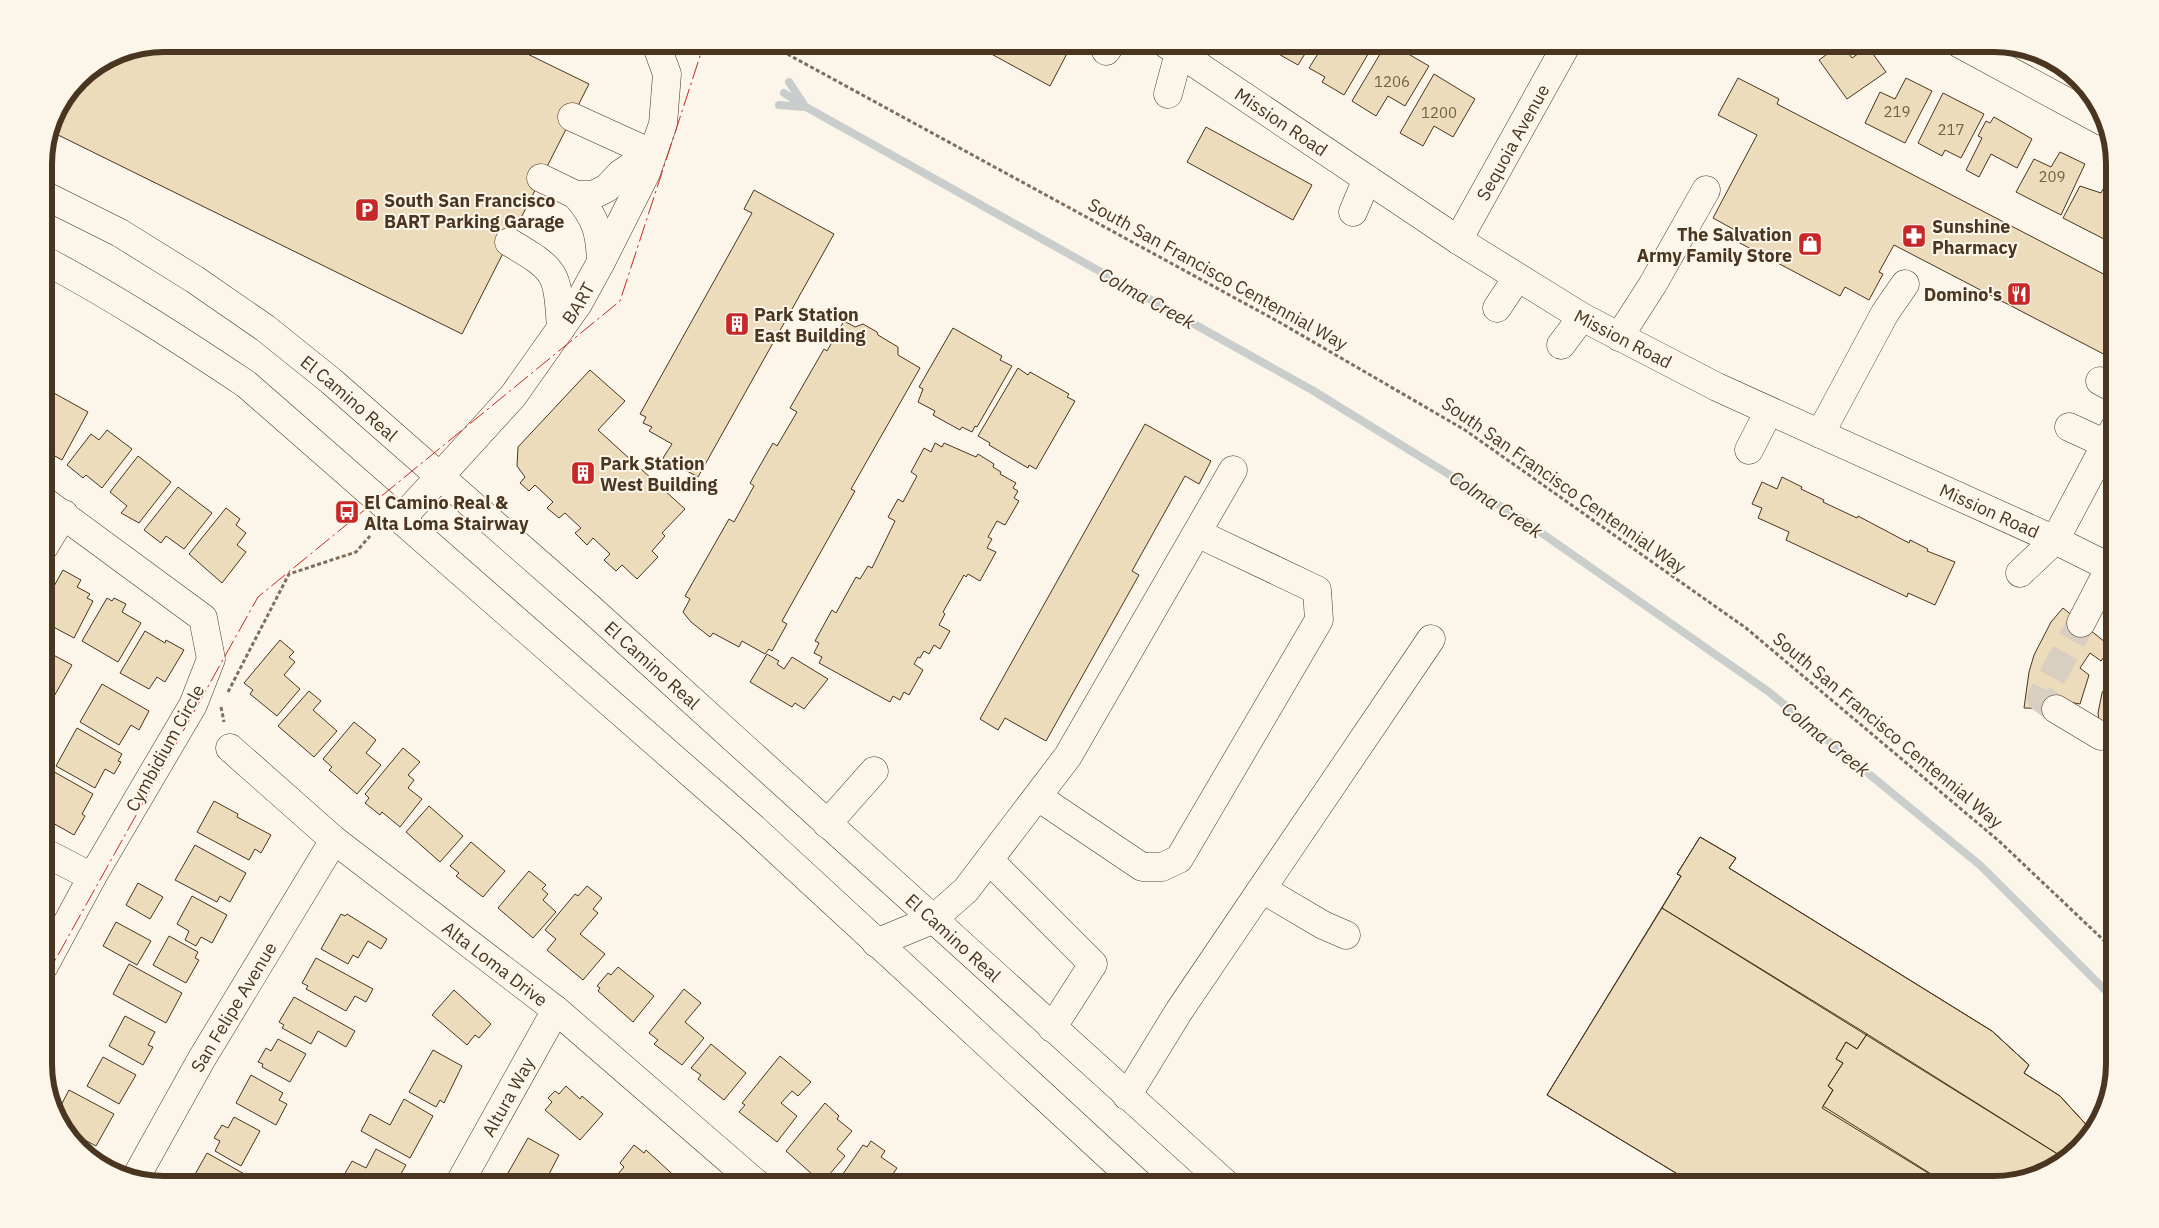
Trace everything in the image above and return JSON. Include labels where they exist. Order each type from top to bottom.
[{"type":"main road","name":"BART","points":[[400,519],[512,396],[578,304],[646,173],[651,154],[663,124],[667,74],[659,52]]},
{"type":"main road","points":[[1168,94],[1172,52]]},
{"type":"main road","name":"Mission Road","points":[[1178,52],[1458,240],[1517,278],[1619,337],[1717,388],[2055,540],[2106,566]]},
{"type":"main road","name":"Sequoia Avenue","points":[[1458,240],[1563,52]]},
{"type":"main road","points":[[1975,52],[2096,117]]},
{"type":"main road","points":[[572,117],[651,154]]},
{"type":"main road","points":[[576,195],[593,195],[607,188],[620,174],[651,154]]},
{"type":"main road","points":[[542,178],[576,195],[591,212],[600,236],[600,262]]},
{"type":"main road","points":[[1353,212],[1367,179]]},
{"type":"main road","points":[[1619,337],[1654,284],[1706,190]]},
{"type":"main road","name":"El Camino Real","points":[[53,200],[120,234],[194,279],[265,328],[331,380],[441,476],[1217,1176]]},
{"type":"main road","points":[[509,242],[544,263],[556,279],[561,328]]},
{"type":"main road","points":[[53,265],[91,284],[176,337],[246,384],[751,826],[1130,1176]]},
{"type":"main road","points":[[1497,308],[1517,278]]},
{"type":"main road","points":[[1820,434],[1885,312],[1905,284]]},
{"type":"main road","points":[[1561,346],[1582,316]]},
{"type":"main road","points":[[1750,450],[1769,411]]},
{"type":"main road","points":[[2069,427],[2106,438]]},
{"type":"main road","points":[[2020,573],[2055,540],[2106,451]]},
{"type":"main road","points":[[876,943],[932,920],[966,890],[1038,797],[1068,756],[1233,470]]},
{"type":"main road","name":"Cymbidium Circle","points":[[53,949],[92,877],[193,705],[211,659],[203,618],[54,508]]},
{"type":"main road","points":[[1038,797],[1142,867],[1162,867],[1179,859],[1319,620],[1317,590],[1197,532]]},
{"type":"main road","points":[[2080,622],[2106,579]]},
{"type":"main road","points":[[1127,1096],[1179,1011],[1431,639]]},
{"type":"main road","points":[[2056,708],[2101,736]]},
{"type":"main road","name":"Alta Loma Drive","points":[[230,748],[334,840],[556,1010],[738,1176]]},
{"type":"main road","points":[[827,824],[874,772]]},
{"type":"main road","name":"San Felipe Avenue","points":[[138,1173],[201,1060],[334,840]]},
{"type":"main road","points":[[53,857],[92,877]]},
{"type":"main road","points":[[990,860],[1093,964],[1052,1028]]},
{"type":"main road","points":[[1262,889],[1323,925],[1346,935]]},
{"type":"main road","name":"Altura Way","points":[[463,1176],[556,1010]]},
{"type":"path","name":"South San Francisco Centennial Way","points":[[786,52],[1270,317],[1465,430],[1746,628],[1999,841],[2106,942]]},
{"type":"path","points":[[230,748],[221,706],[289,574],[356,552],[370,536]]},
{"type":"building","name":"South San Francisco BART Parking Garage","points":[[165,52],[523,52],[589,84],[462,334],[57,134],[64,115],[85,85],[102,71],[129,58]]},
{"type":"building","points":[[988,52],[1068,52],[1050,86]]},
{"type":"building","points":[[1275,52],[1306,52],[1298,65]]},
{"type":"building","points":[[1319,52],[1369,52],[1344,95],[1322,82],[1325,77],[1309,68]]},
{"type":"building","points":[[1381,52],[1405,52],[1429,66],[1405,106],[1388,96],[1376,116],[1352,101]]},
{"type":"building","points":[[1830,52],[1841,52],[1842,54],[1848,52],[1852,58],[1861,52],[1872,52],[1886,72],[1847,99],[1819,60]]},
{"type":"building","points":[[1434,74],[1475,99],[1453,137],[1434,126],[1423,146],[1400,133]]},
{"type":"building","points":[[1738,78],[1779,99],[1777,104],[2106,275],[2106,355],[1894,245],[1879,272],[1883,274],[1869,300],[1845,287],[1840,296],[1738,242],[1742,234],[1713,218],[1757,135],[1718,115]]},
{"type":"building","points":[[1906,78],[1932,91],[1905,143],[1865,123],[1880,92],[1895,99]]},
{"type":"building","points":[[1943,93],[1984,114],[1961,158],[1945,150],[1942,156],[1918,143]]},
{"type":"building","points":[[1994,117],[2032,139],[2017,168],[1991,154],[1979,177],[1966,170],[1982,138],[1978,136],[1986,121],[1990,123]]},
{"type":"building","points":[[1206,127],[1312,185],[1293,220],[1187,162]]},
{"type":"building","points":[[2060,152],[2085,164],[2061,215],[2016,192],[2034,159],[2051,167]]},
{"type":"building","points":[[2106,184],[2106,235],[2104,239],[2063,218],[2080,186],[2101,193]]},
{"type":"building","name":"Park Station East Building","points":[[754,190],[834,234],[698,477],[663,458],[672,444],[649,431],[652,427],[643,423],[646,417],[640,414],[752,213],[744,209]]},
{"type":"building","points":[[844,321],[855,327],[863,324],[877,332],[878,335],[898,347],[898,355],[920,368],[851,489],[855,491],[782,621],[787,624],[772,651],[769,649],[765,654],[742,641],[739,647],[713,633],[710,637],[691,622],[683,612],[690,599],[685,596],[729,519],[734,522],[754,486],[750,483],[773,443],[777,446],[797,412],[790,408],[824,349],[827,351]]},
{"type":"building","points":[[953,328],[1002,356],[1000,360],[1012,366],[977,427],[975,426],[972,432],[962,427],[960,430],[933,415],[935,411],[918,402],[923,389],[919,387]]},
{"type":"building","points":[[1018,368],[1028,375],[1030,372],[1069,394],[1067,397],[1075,401],[1036,469],[1029,465],[1028,468],[989,445],[990,443],[978,436]]},
{"type":"building","name":"Park Station West Building","points":[[590,370],[625,401],[598,430],[685,509],[662,533],[665,536],[652,551],[658,557],[637,579],[622,565],[616,571],[604,560],[610,554],[593,538],[587,545],[575,533],[581,528],[565,513],[559,518],[547,508],[553,502],[535,485],[529,491],[520,483],[525,477],[517,466],[518,447]]},
{"type":"building","points":[[53,393],[88,412],[62,460],[53,455]]},
{"type":"building","points":[[1145,424],[1211,461],[1199,484],[1185,476],[1132,571],[1139,575],[1046,741],[1005,718],[998,730],[980,719]]},
{"type":"building","points":[[107,430],[132,449],[102,488],[86,475],[83,478],[67,465],[91,434],[99,440]]},
{"type":"building","points":[[935,443],[942,447],[944,443],[976,457],[978,454],[994,464],[993,467],[1001,472],[1000,474],[1016,483],[1013,488],[1018,491],[1014,498],[1019,501],[1005,525],[997,521],[988,537],[992,539],[987,548],[996,552],[980,581],[968,574],[966,577],[964,575],[943,612],[945,614],[939,625],[950,631],[940,649],[934,645],[929,654],[924,651],[920,658],[918,657],[914,664],[923,670],[909,695],[904,692],[900,700],[893,696],[890,702],[819,663],[822,657],[814,653],[819,643],[815,641],[832,610],[836,613],[856,577],[860,579],[868,566],[872,568],[895,521],[888,517],[898,499],[903,502],[917,476],[911,472],[924,448],[931,452]]},
{"type":"building","points":[[138,456],[171,482],[139,523],[121,513],[127,506],[110,492]]},
{"type":"building","points":[[1782,477],[1824,500],[1823,502],[1857,518],[1858,516],[1909,543],[1910,540],[1928,549],[1927,551],[1955,562],[1935,605],[1908,593],[1907,597],[1786,540],[1789,532],[1758,518],[1762,508],[1752,504],[1762,482],[1777,489]]},
{"type":"building","points":[[178,487],[212,513],[184,549],[166,536],[161,543],[144,530]]},
{"type":"building","points":[[226,508],[240,519],[236,525],[246,533],[237,545],[246,552],[222,583],[189,554]]},
{"type":"building","points":[[63,570],[81,580],[77,587],[90,594],[87,598],[93,601],[74,638],[53,627],[53,588]]},
{"type":"building","points":[[107,598],[112,601],[114,598],[126,604],[122,612],[141,623],[118,662],[82,641]]},
{"type":"building","points":[[2063,608],[2106,643],[2106,654],[2101,661],[2090,653],[2080,668],[2089,675],[2080,704],[2069,702],[2068,709],[2024,708],[2029,672],[2034,655],[2051,622]]},
{"type":"building","points":[[145,631],[165,643],[166,640],[184,650],[165,682],[157,677],[149,689],[120,673]]},
{"type":"building","points":[[280,640],[294,652],[289,657],[295,662],[284,675],[300,689],[277,716],[250,694],[253,690],[244,683]]},
{"type":"building","points":[[767,654],[779,661],[777,664],[784,669],[792,657],[828,679],[804,709],[795,703],[792,707],[750,682]]},
{"type":"building","points":[[53,655],[72,665],[53,698]]},
{"type":"building","points":[[102,684],[149,711],[139,730],[131,725],[119,745],[80,722]]},
{"type":"building","points":[[2106,686],[2106,755],[2102,743],[2098,713],[2102,693]]},
{"type":"building","points":[[309,691],[321,701],[313,710],[337,731],[314,757],[278,726]]},
{"type":"building","points":[[354,722],[376,740],[366,753],[381,765],[357,794],[329,770],[332,767],[323,759]]},
{"type":"building","points":[[77,728],[122,754],[118,761],[121,762],[114,774],[105,769],[95,788],[56,766]]},
{"type":"building","points":[[403,748],[420,762],[408,775],[414,780],[408,788],[422,799],[400,827],[382,812],[380,815],[365,803],[369,798],[365,794]]},
{"type":"building","points":[[53,771],[93,794],[82,814],[85,816],[74,835],[53,823]]},
{"type":"building","points":[[214,801],[238,814],[237,817],[271,835],[261,853],[255,849],[249,860],[197,832]]},
{"type":"building","points":[[429,806],[463,836],[440,862],[406,832]]},
{"type":"building","points":[[1700,837],[1736,858],[1729,868],[1992,1031],[2029,1065],[2024,1073],[2060,1096],[2087,1126],[2083,1132],[2074,1143],[2059,1155],[1662,908],[1681,876],[1677,874]]},
{"type":"building","points":[[1700,837],[1736,858],[1729,868],[1992,1031],[2029,1065],[2024,1073],[2060,1096],[2087,1126],[2083,1132],[2074,1143],[2050,1160],[2037,1167],[2009,1175],[1681,1176],[1547,1095],[1681,876],[1677,874]]},
{"type":"building","points":[[471,842],[505,871],[483,897],[456,876],[459,873],[450,866]]},
{"type":"building","points":[[195,845],[246,873],[230,902],[220,896],[217,902],[175,880]]},
{"type":"building","points":[[529,871],[546,885],[542,889],[548,894],[543,900],[556,912],[533,938],[498,908]]},
{"type":"building","points":[[138,883],[163,897],[150,919],[126,905]]},
{"type":"building","points":[[587,886],[602,898],[593,909],[598,913],[580,934],[605,954],[583,980],[547,950],[556,939],[545,930],[575,894],[578,896]]},
{"type":"building","points":[[192,896],[227,915],[212,943],[201,937],[196,946],[185,940],[189,931],[177,924]]},
{"type":"building","points":[[1662,908],[1867,1034],[1857,1049],[1846,1042],[1836,1059],[1843,1063],[1828,1086],[1833,1090],[1822,1108],[1933,1176],[1681,1176],[1547,1095]]},
{"type":"building","points":[[341,914],[345,916],[347,914],[387,939],[381,949],[368,941],[358,958],[353,955],[348,964],[321,949]]},
{"type":"building","points":[[116,922],[151,941],[137,965],[103,946]]},
{"type":"building","points":[[169,936],[198,952],[195,958],[199,960],[186,983],[153,965]]},
{"type":"building","points":[[316,958],[373,989],[366,1002],[355,996],[346,1011],[306,989],[308,986],[302,983]]},
{"type":"building","points":[[129,964],[182,993],[166,1023],[113,994]]},
{"type":"building","points":[[618,967],[654,996],[633,1022],[598,991],[600,988],[597,986],[608,973],[611,975]]},
{"type":"building","points":[[684,989],[701,1003],[685,1022],[704,1038],[682,1065],[654,1044],[658,1040],[649,1033]]},
{"type":"building","points":[[454,990],[491,1024],[479,1038],[475,1035],[467,1045],[432,1015]]},
{"type":"building","points":[[294,997],[355,1031],[346,1047],[318,1031],[311,1044],[282,1028],[284,1025],[279,1022]]},
{"type":"building","points":[[125,1016],[155,1032],[148,1045],[153,1047],[143,1065],[109,1046]]},
{"type":"building","points":[[1867,1034],[2059,1155],[2037,1167],[2009,1175],[1934,1176],[1823,1106],[1833,1090],[1828,1086],[1843,1063],[1836,1059],[1846,1042],[1857,1049]]},
{"type":"building","points":[[278,1039],[306,1054],[290,1082],[262,1067],[263,1064],[258,1062],[266,1048],[271,1051]]},
{"type":"building","points":[[711,1044],[746,1073],[724,1100],[698,1079],[701,1075],[691,1068]]},
{"type":"building","points":[[433,1050],[462,1066],[444,1103],[440,1100],[436,1107],[409,1092]]},
{"type":"building","points":[[780,1056],[811,1082],[798,1096],[792,1091],[781,1103],[797,1116],[777,1142],[739,1112],[745,1105],[742,1103]]},
{"type":"building","points":[[103,1057],[136,1075],[119,1104],[87,1086]]},
{"type":"building","points":[[251,1075],[283,1093],[279,1100],[287,1104],[276,1125],[236,1103]]},
{"type":"building","points":[[566,1086],[580,1099],[582,1096],[603,1114],[580,1140],[545,1110],[552,1102],[548,1098],[555,1091],[559,1094]]},
{"type":"building","points":[[69,1090],[114,1114],[96,1146],[80,1137],[71,1126],[61,1106]]},
{"type":"building","points":[[404,1099],[433,1116],[410,1158],[361,1131],[370,1114],[390,1125]]},
{"type":"building","points":[[825,1103],[839,1116],[837,1119],[852,1131],[837,1149],[845,1156],[828,1176],[814,1176],[786,1151]]},
{"type":"building","points":[[234,1117],[260,1131],[241,1166],[215,1151],[220,1141],[214,1138],[222,1125],[228,1128]]},
{"type":"building","points":[[528,1138],[559,1155],[548,1176],[506,1176]]},
{"type":"building","points":[[871,1141],[885,1151],[881,1157],[897,1168],[892,1176],[842,1176],[863,1145],[867,1147]]},
{"type":"building","points":[[634,1145],[644,1153],[646,1150],[674,1176],[616,1176],[624,1167],[620,1163]]},
{"type":"building","points":[[376,1149],[406,1165],[400,1176],[344,1176],[352,1161],[366,1168]]},
{"type":"building","points":[[207,1153],[248,1176],[194,1176]]},
{"type":"waterway","name":"Colma Creek","points":[[789,82],[803,103]]},
{"type":"waterway","name":"Colma Creek","points":[[784,93],[1312,390],[1523,520],[1769,692],[1981,866],[2106,991]]},
{"type":"waterway","name":"Colma Creek","points":[[779,105],[804,107]]},
{"type":"tunnel","points":[[2056,709],[2041,698],[2081,623]]},
{"type":"power","points":[[53,964],[258,597],[620,301],[701,52]]},
{"type":"place","name":"South San Francisco BART Parking Garage","points":[[367,210]]},
{"type":"place","name":"Sunshine Pharmacy","points":[[1914,236]]},
{"type":"place","name":"The Salvation Army Family Store","points":[[1810,244]]},
{"type":"place","name":"Domino's","points":[[2019,294]]},
{"type":"place","name":"Park Station East Building","points":[[737,324]]},
{"type":"place","name":"Park Station West Building","points":[[583,473]]},
{"type":"place","name":"El Camino Real & Alta Loma Stairway","points":[[347,512]]}]
